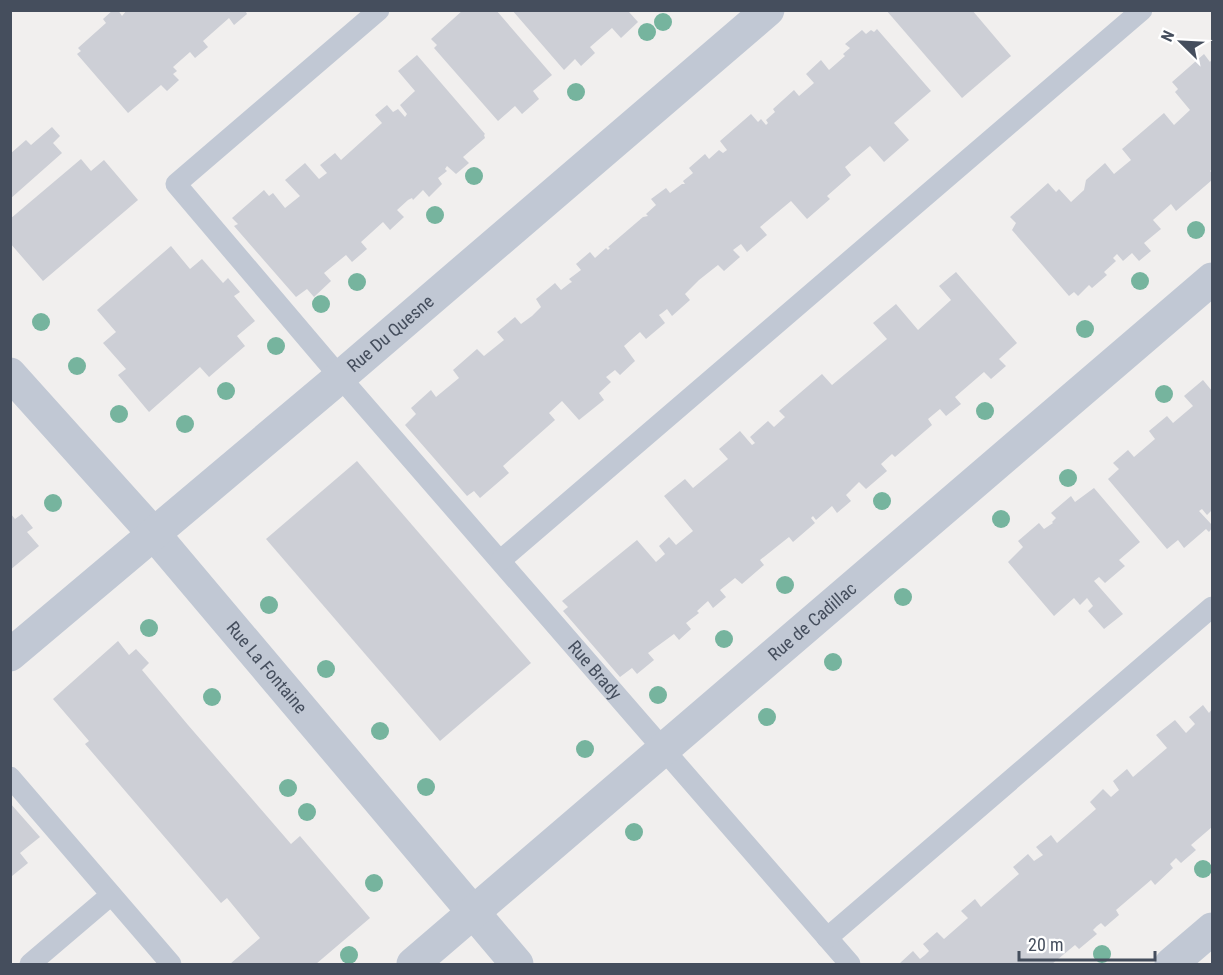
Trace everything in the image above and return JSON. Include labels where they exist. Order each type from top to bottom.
[{"type":"street","name":"Rue Du Quesne","points":[[10,655],[340,377],[768,10]]},
{"type":"street","name":"Rue de Cadillac","points":[[413,964],[1212,279]]},
{"type":"street","name":"Rue La Fontaine","points":[[10,374],[153,534],[517,964]]},
{"type":"street","points":[[1171,964],[1212,929]]},
{"type":"lane","name":"Rue Brady","points":[[379,10],[176,184],[340,377],[850,964]]},
{"type":"lane","points":[[501,560],[1142,10]]},
{"type":"lane","points":[[827,938],[1212,607]]},
{"type":"lane","points":[[10,777],[171,964]]},
{"type":"lane","points":[[30,964],[111,895]]},
{"type":"building","points":[[113,10],[118,10],[122,16],[127,10],[245,10],[247,14],[234,25],[229,18],[203,41],[208,47],[195,58],[190,52],[173,67],[177,71],[173,74],[179,80],[167,91],[161,85],[128,113],[77,54],[81,51],[78,48],[106,23],[103,19]]},
{"type":"building","points":[[463,10],[496,10],[552,75],[533,91],[539,99],[522,114],[515,106],[498,121],[434,48],[437,45],[431,39]]},
{"type":"building","points":[[512,10],[631,10],[629,12],[638,22],[621,38],[612,28],[590,47],[595,53],[581,66],[575,59],[564,70]]},
{"type":"building","points":[[886,10],[972,10],[1011,56],[962,98]]},
{"type":"building","points":[[877,29],[931,91],[894,123],[909,140],[884,162],[870,146],[845,167],[851,175],[827,196],[830,199],[807,219],[791,201],[760,227],[767,235],[747,252],[741,244],[733,250],[740,257],[724,271],[718,265],[699,280],[685,294],[690,300],[672,316],[667,309],[659,315],[665,323],[646,339],[640,332],[624,346],[635,361],[620,375],[615,370],[606,377],[611,382],[599,393],[604,400],[579,420],[562,401],[549,413],[555,420],[503,466],[509,473],[480,498],[474,491],[467,496],[405,425],[416,414],[411,408],[431,390],[436,397],[459,378],[453,370],[477,349],[484,356],[504,340],[497,332],[515,317],[521,324],[532,316],[541,307],[536,299],[555,283],[561,290],[572,282],[569,279],[581,270],[576,264],[590,252],[595,258],[606,248],[608,250],[610,248],[608,247],[643,217],[648,216],[646,214],[656,205],[651,199],[666,188],[670,193],[685,184],[683,181],[693,173],[689,168],[705,154],[709,159],[719,150],[723,153],[727,150],[720,141],[751,114],[758,122],[761,119],[766,125],[768,123],[766,120],[775,112],[773,109],[794,90],[799,96],[814,83],[806,74],[821,60],[829,70],[845,56],[843,54],[850,48],[845,44],[862,30],[866,34]]},
{"type":"building","points":[[1204,54],[1210,62],[1212,59],[1212,169],[1210,171],[1212,180],[1176,211],[1171,204],[1153,220],[1161,229],[1144,243],[1151,251],[1139,261],[1132,253],[1123,261],[1117,254],[1113,258],[1116,261],[1104,272],[1107,275],[1092,288],[1089,285],[1078,296],[1074,292],[1069,296],[1012,230],[1016,223],[1010,217],[1048,183],[1056,192],[1059,189],[1071,202],[1084,190],[1086,180],[1105,163],[1114,174],[1131,160],[1122,149],[1164,113],[1174,125],[1190,110],[1175,92],[1178,89],[1172,82]]},
{"type":"building","points":[[417,55],[485,134],[485,138],[463,157],[469,163],[456,174],[447,166],[445,169],[447,171],[438,178],[442,184],[429,197],[423,190],[413,200],[412,198],[408,200],[397,210],[404,217],[390,230],[383,222],[361,242],[367,249],[352,262],[346,255],[324,273],[331,281],[314,297],[307,289],[296,297],[234,226],[238,224],[232,218],[264,190],[269,196],[273,193],[285,208],[300,196],[285,180],[305,163],[319,179],[327,173],[320,165],[335,153],[341,160],[382,123],[375,115],[387,105],[393,112],[398,109],[405,117],[407,114],[400,105],[415,91],[398,71]]},
{"type":"building","points":[[52,127],[60,136],[53,143],[62,153],[10,199],[10,154],[26,140],[31,145]]},
{"type":"building","points":[[81,159],[91,171],[104,160],[138,200],[43,281],[10,243],[10,219]]},
{"type":"building","points":[[171,246],[190,269],[202,259],[223,283],[228,278],[240,292],[234,296],[255,321],[237,336],[245,346],[209,377],[200,367],[149,412],[118,375],[126,369],[103,343],[116,332],[97,310]]},
{"type":"building","points":[[956,272],[1017,343],[999,359],[1006,366],[991,379],[984,372],[955,397],[961,404],[946,416],[940,409],[928,419],[932,425],[895,457],[892,454],[881,464],[887,471],[866,489],[859,482],[846,495],[851,501],[837,513],[832,506],[816,520],[813,516],[811,518],[815,523],[793,542],[789,537],[760,560],[764,565],[742,584],[735,578],[720,590],[726,597],[713,608],[708,601],[697,611],[699,613],[686,623],[691,629],[679,640],[674,634],[648,653],[654,660],[637,674],[632,668],[620,677],[563,611],[568,607],[562,601],[637,540],[656,562],[665,554],[659,546],[669,537],[676,545],[693,531],[664,496],[685,479],[693,488],[728,459],[719,449],[740,431],[752,445],[755,443],[750,437],[768,421],[774,427],[785,417],[779,411],[822,374],[832,385],[887,339],[873,323],[896,304],[918,330],[951,300],[939,286]]},
{"type":"building","points":[[1203,380],[1212,391],[1212,510],[1207,515],[1202,509],[1199,511],[1212,525],[1212,528],[1209,532],[1206,529],[1184,548],[1178,540],[1167,549],[1108,479],[1119,469],[1113,463],[1128,450],[1134,457],[1155,439],[1149,431],[1167,416],[1173,423],[1193,406],[1184,396]]},
{"type":"building","points":[[357,461],[531,663],[440,741],[266,539]]},
{"type":"building","points":[[1094,488],[1140,542],[1119,560],[1125,566],[1105,583],[1099,577],[1094,581],[1123,614],[1104,629],[1088,611],[1093,606],[1087,598],[1080,605],[1074,598],[1054,616],[1008,562],[1023,547],[1018,541],[1039,523],[1044,529],[1053,523],[1056,518],[1051,513],[1071,496],[1075,502]]},
{"type":"building","points":[[10,513],[15,519],[22,514],[33,528],[27,532],[39,546],[10,570]]},
{"type":"building","points":[[118,641],[129,655],[136,649],[149,663],[142,670],[291,844],[300,836],[370,918],[316,964],[230,964],[260,938],[227,898],[221,903],[85,744],[89,741],[53,699]]},
{"type":"building","points":[[1203,705],[1209,713],[1212,709],[1212,827],[1191,845],[1196,850],[1181,863],[1176,858],[1170,864],[1173,868],[1155,885],[1151,880],[1116,910],[1119,915],[1105,927],[1101,923],[1093,930],[1097,934],[1079,949],[1075,945],[1052,964],[900,963],[913,951],[920,959],[925,955],[929,951],[923,944],[937,932],[944,939],[968,918],[961,911],[975,899],[981,907],[1019,874],[1013,867],[1028,854],[1034,861],[1043,855],[1036,847],[1051,835],[1057,843],[1096,809],[1090,802],[1103,789],[1111,797],[1119,790],[1113,781],[1127,769],[1133,777],[1167,748],[1156,735],[1175,720],[1186,733],[1195,724],[1189,717]]},
{"type":"building","points":[[10,803],[40,837],[20,853],[28,863],[12,876]]}]
